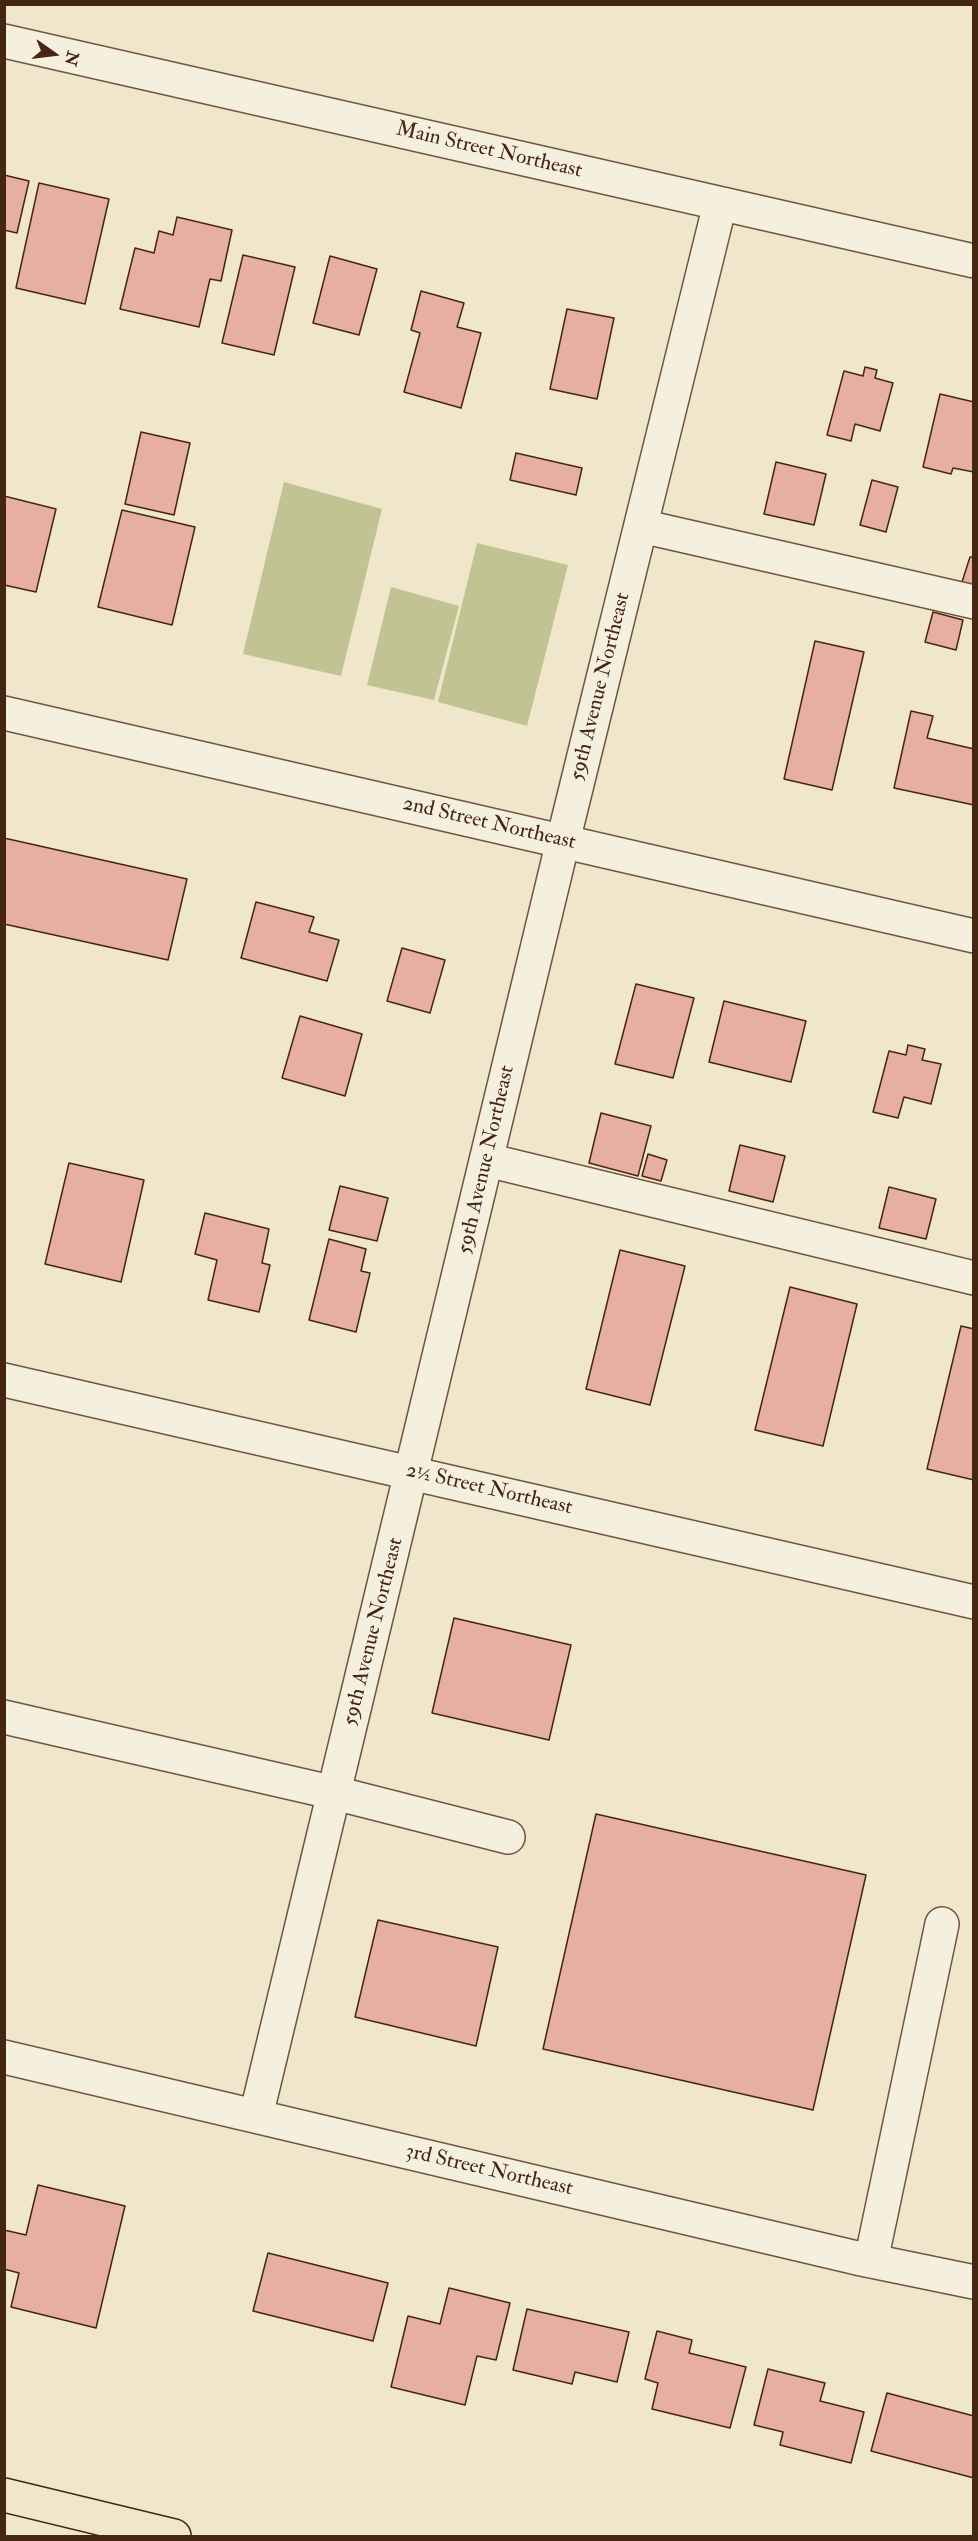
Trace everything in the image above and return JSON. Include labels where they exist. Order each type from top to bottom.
[{"type":"main road","points":[[4,2495],[174,2536]]},
{"type":"street","name":"Main Street Northeast","points":[[4,41],[974,261]]},
{"type":"street","name":"59th Avenue Northeast","points":[[256,2116],[563,841],[720,204]]},
{"type":"street","points":[[641,526],[974,602]]},
{"type":"street","name":"2nd Street Northeast","points":[[4,713],[974,936]]},
{"type":"street","points":[[487,1160],[974,1278]]},
{"type":"street","name":"2½ Street Northeast","points":[[4,1380],[974,1602]]},
{"type":"street","points":[[4,1717],[335,1793],[508,1837]]},
{"type":"street","points":[[871,2261],[942,1924]]},
{"type":"street","name":"3rd Street Northeast","points":[[4,2058],[871,2261],[974,2282]]},
{"type":"green space","points":[[284,482],[382,509],[341,676],[243,654]]},
{"type":"green space","points":[[477,543],[568,565],[527,726],[438,702]]},
{"type":"green space","points":[[391,587],[459,606],[434,700],[367,685]]},
{"type":"building","points":[[4,175],[29,181],[17,233],[4,230]]},
{"type":"building","points":[[39,183],[109,199],[85,304],[16,288]]},
{"type":"building","points":[[177,217],[232,230],[221,281],[210,279],[199,327],[120,309],[135,248],[154,253],[159,231],[173,235]]},
{"type":"building","points":[[243,255],[295,267],[274,355],[222,343]]},
{"type":"building","points":[[330,256],[377,269],[359,335],[313,323]]},
{"type":"building","points":[[421,291],[464,303],[457,327],[481,333],[461,408],[404,392],[420,333],[411,330]]},
{"type":"building","points":[[567,309],[614,318],[597,399],[550,389]]},
{"type":"building","points":[[865,367],[877,370],[875,378],[893,383],[880,431],[855,424],[851,441],[827,435],[844,371],[863,376]]},
{"type":"building","points":[[940,394],[974,402],[974,472],[953,468],[951,474],[923,467]]},
{"type":"building","points":[[141,432],[190,443],[174,515],[125,504]]},
{"type":"building","points":[[516,453],[582,468],[576,495],[510,480]]},
{"type":"building","points":[[776,462],[826,474],[814,525],[764,514]]},
{"type":"building","points":[[872,480],[898,487],[886,532],[860,525]]},
{"type":"building","points":[[4,496],[56,509],[36,592],[4,585]]},
{"type":"building","points":[[122,510],[195,527],[172,625],[98,607]]},
{"type":"building","points":[[970,557],[974,557],[974,585],[962,582]]},
{"type":"building","points":[[933,612],[963,620],[956,650],[925,642]]},
{"type":"building","points":[[815,641],[864,652],[832,790],[784,779]]},
{"type":"building","points":[[911,711],[933,716],[927,738],[974,749],[974,805],[894,788]]},
{"type":"building","points":[[4,838],[187,879],[168,960],[4,924]]},
{"type":"building","points":[[256,902],[314,917],[309,932],[339,940],[327,981],[241,958]]},
{"type":"building","points":[[402,948],[445,960],[430,1013],[387,1001]]},
{"type":"building","points":[[636,984],[694,998],[673,1078],[615,1064]]},
{"type":"building","points":[[724,1001],[806,1021],[791,1082],[709,1062]]},
{"type":"building","points":[[300,1016],[362,1034],[345,1096],[282,1078]]},
{"type":"building","points":[[908,1045],[925,1049],[922,1060],[941,1064],[931,1104],[904,1097],[898,1118],[873,1112],[889,1051],[906,1055]]},
{"type":"building","points":[[601,1113],[651,1126],[638,1176],[589,1163]]},
{"type":"building","points":[[740,1145],[785,1156],[773,1202],[729,1191]]},
{"type":"building","points":[[648,1154],[667,1160],[661,1181],[642,1176]]},
{"type":"building","points":[[69,1163],[144,1180],[121,1282],[45,1264]]},
{"type":"building","points":[[340,1186],[388,1198],[377,1241],[329,1230]]},
{"type":"building","points":[[889,1187],[936,1199],[926,1239],[879,1228]]},
{"type":"building","points":[[205,1213],[269,1229],[262,1263],[270,1265],[259,1312],[208,1300],[217,1260],[195,1254]]},
{"type":"building","points":[[329,1239],[366,1249],[361,1271],[370,1273],[356,1332],[309,1320]]},
{"type":"building","points":[[620,1250],[685,1266],[650,1405],[586,1389]]},
{"type":"building","points":[[790,1287],[857,1304],[823,1446],[755,1430]]},
{"type":"building","points":[[961,1326],[974,1329],[974,1480],[927,1469]]},
{"type":"building","points":[[454,1618],[571,1645],[549,1740],[432,1713]]},
{"type":"building","points":[[596,1814],[866,1875],[813,2110],[543,2049]]},
{"type":"building","points":[[378,1920],[498,1947],[476,2046],[355,2017]]},
{"type":"building","points":[[38,2185],[125,2206],[96,2328],[11,2307],[19,2273],[4,2269],[4,2230],[26,2235]]},
{"type":"building","points":[[268,2253],[388,2283],[373,2341],[253,2311]]},
{"type":"building","points":[[449,2288],[510,2303],[496,2360],[477,2356],[465,2405],[391,2387],[408,2316],[440,2324]]},
{"type":"building","points":[[527,2309],[629,2332],[617,2382],[575,2372],[572,2384],[513,2370]]},
{"type":"building","points":[[657,2331],[692,2340],[689,2353],[746,2367],[730,2428],[652,2409],[658,2383],[645,2379]]},
{"type":"building","points":[[768,2369],[825,2383],[820,2401],[864,2412],[851,2463],[780,2445],[783,2432],[754,2425]]},
{"type":"building","points":[[887,2393],[974,2416],[974,2478],[871,2451]]}]
